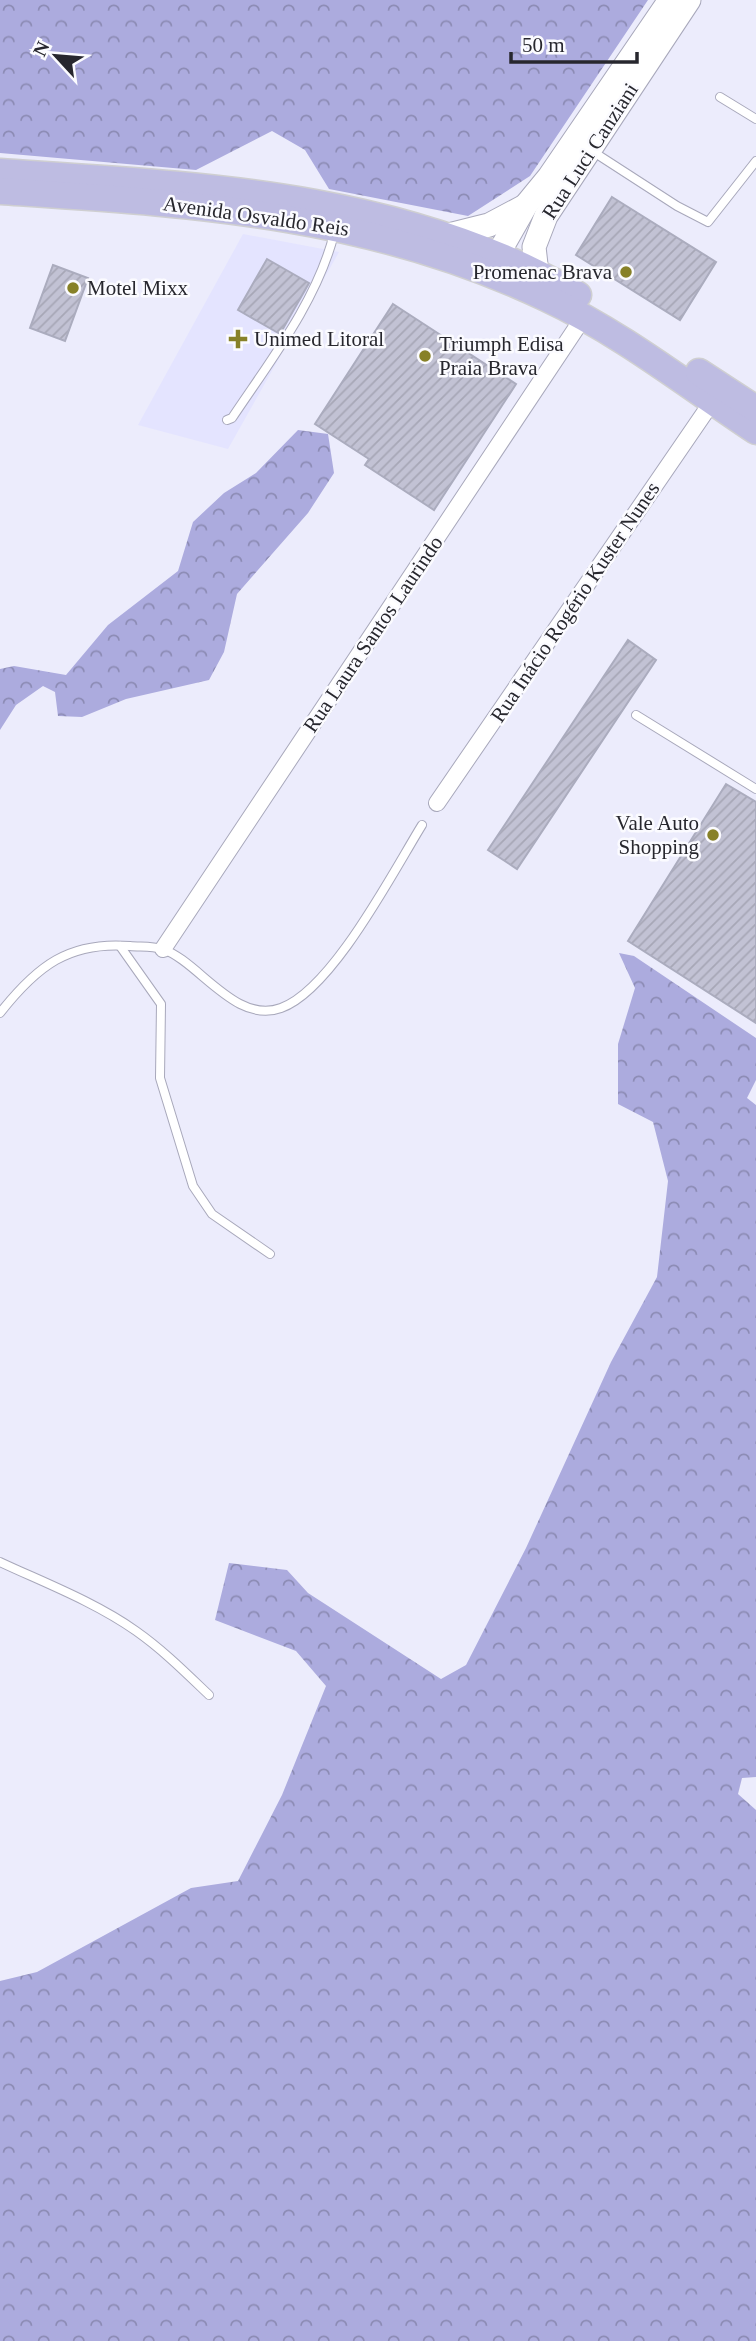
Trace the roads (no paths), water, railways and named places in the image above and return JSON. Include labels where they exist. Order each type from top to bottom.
[{"type":"main road","name":"Rua Luci Canziani","points":[[498,267],[526,205],[549,177],[670,0]]},
{"type":"main road","name":"Rua Luci Canziani","points":[[537,273],[534,247],[539,230],[589,149],[689,0]]},
{"type":"main road","name":"Avenida Osvaldo Reis","points":[[0,172],[181,184],[269,194],[372,214],[445,236],[583,318],[756,431]]},
{"type":"main road","name":"Avenida Osvaldo Reis","points":[[0,191],[216,207],[336,226],[498,267],[537,273],[607,312],[756,409]]},
{"type":"main road","name":"Rua Luci Canziani","points":[[445,236],[489,225],[526,205]]},
{"type":"street","name":"Rua Laura Santos Laurindo","points":[[163,949],[583,318]]},
{"type":"street","name":"Rua Inácio Rogério Kuster Nunes","points":[[438,803],[712,402]]},
{"type":"lane","points":[[720,97],[756,119]]},
{"type":"lane","points":[[589,149],[677,206],[708,222],[756,161]]},
{"type":"lane","points":[[227,420],[232,418],[283,342],[321,271],[336,226]]},
{"type":"lane","points":[[636,715],[756,789]]},
{"type":"lane","points":[[0,1013],[37,973],[64,955],[90,945],[163,949],[243,1006],[262,1011],[279,1009],[298,1000],[317,984],[355,931],[422,825]]},
{"type":"lane","points":[[120,946],[161,1004],[160,1078],[194,1186],[212,1214],[270,1254]]},
{"type":"lane","points":[[0,1562],[84,1601],[134,1629],[166,1654],[209,1695]]},
{"type":"place","name":"Promenac Brava","points":[[626,272]]},
{"type":"place","name":"Motel Mixx","points":[[73,288]]},
{"type":"place","name":"Unimed Litoral","points":[[238,339]]},
{"type":"place","name":"Triumph Edisa Praia Brava","points":[[425,356]]},
{"type":"place","name":"Vale Auto Shopping","points":[[713,835]]}]
